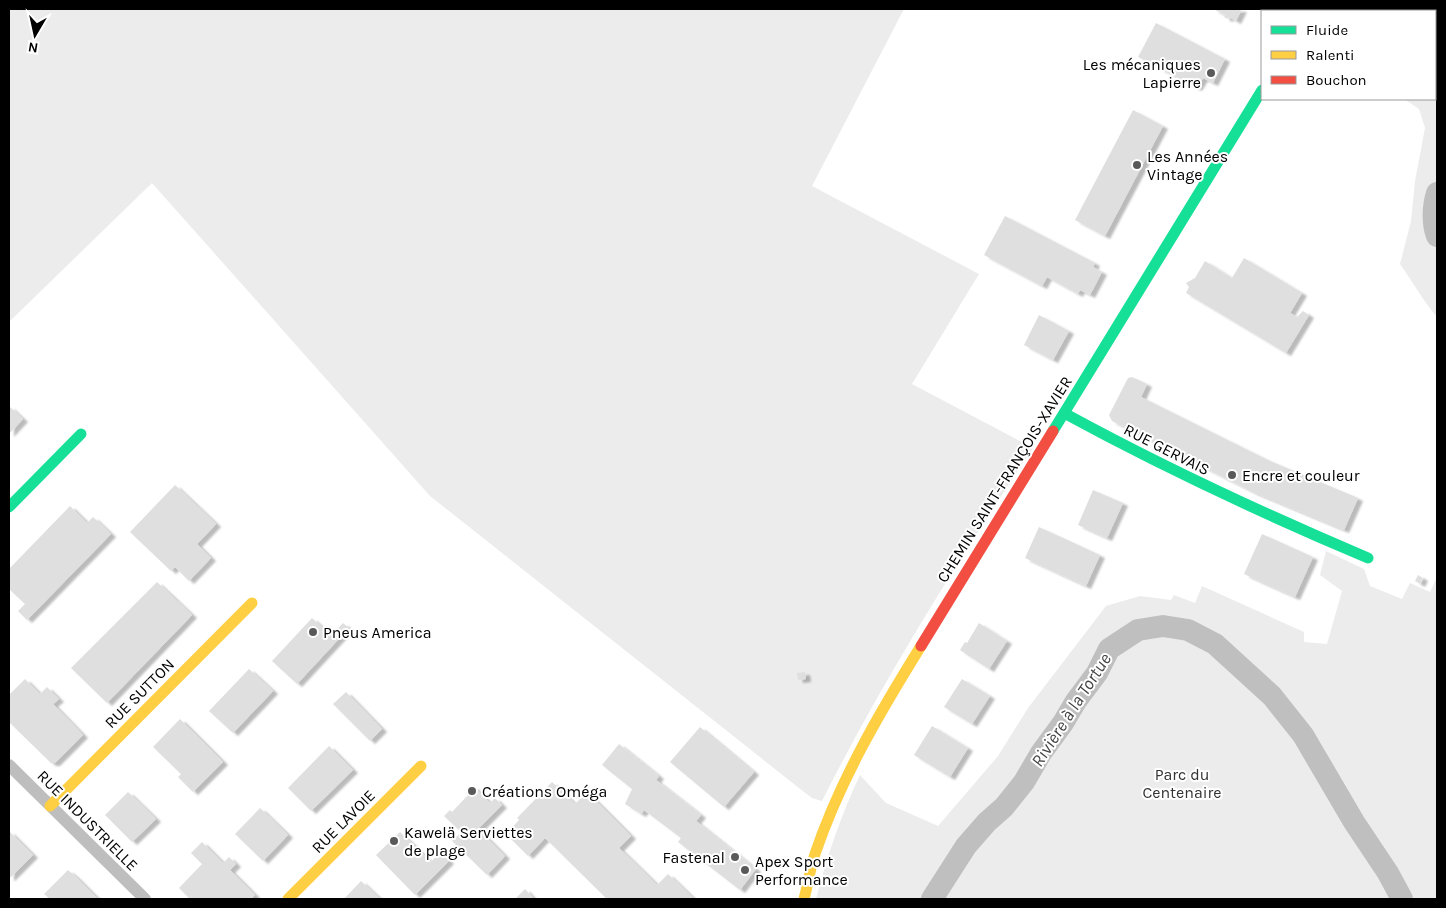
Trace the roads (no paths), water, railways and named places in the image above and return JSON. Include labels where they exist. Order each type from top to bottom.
[{"type":"street","name":"CHEMIN SAINT-FRANÇOIS-XAVIER","points":[[804,899],[815,856],[824,831],[839,793],[863,745],[914,657],[1261,92]]},
{"type":"street","name":"RUE GERVAIS","points":[[1064,413],[1212,490],[1368,558]]},
{"type":"street","points":[[9,507],[80,434]]},
{"type":"street","name":"RUE SUTTON","points":[[50,806],[252,603]]},
{"type":"street","name":"RUE INDUSTRIELLE","points":[[9,765],[145,899]]},
{"type":"street","name":"RUE LAVOIE","points":[[288,899],[421,766]]},
{"type":"waterway","name":"Rivière à la Tortue","points":[[1437,193],[1434,214],[1434,226],[1437,236]]},
{"type":"waterway","name":"Rivière à la Tortue","points":[[932,899],[966,846],[987,822],[1004,807],[1024,782],[1041,753],[1097,673],[1109,649],[1138,630],[1163,626],[1188,630],[1215,644],[1272,696],[1303,735],[1402,899]]},
{"type":"place","name":"Les mécaniques Lapierre","points":[[1211,73]]},
{"type":"place","name":"Les Années Vintage","points":[[1137,165]]},
{"type":"place","name":"Encre et couleur","points":[[1232,475]]},
{"type":"place","name":"Pneus America","points":[[313,632]]},
{"type":"place","name":"Créations Oméga","points":[[472,791]]},
{"type":"place","name":"Kawelä Serviettes de plage","points":[[394,841]]},
{"type":"place","name":"Fastenal","points":[[735,857]]},
{"type":"place","name":"Apex Sport Performance","points":[[745,870]]},
{"type":"park label","name":"Parc du Centenaire","points":[[1182,783]]}]
